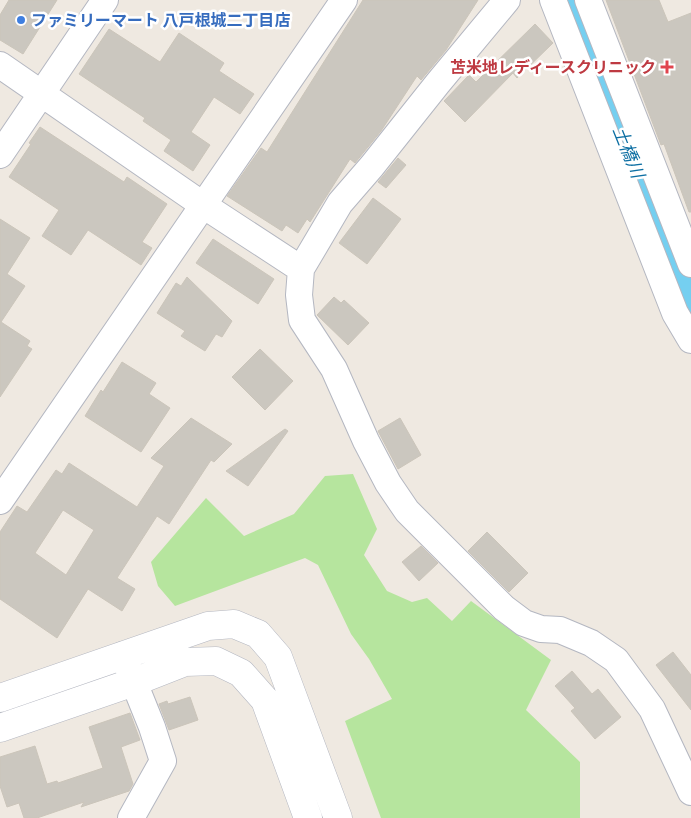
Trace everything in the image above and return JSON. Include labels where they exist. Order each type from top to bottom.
[{"type":"street","points":[[0,155],[105,0]]},
{"type":"street","points":[[0,501],[344,0]]},
{"type":"street","points":[[507,0],[340,203],[301,269],[299,295],[302,320],[334,369],[366,441],[388,483],[407,511],[504,608],[524,623],[541,628],[560,630],[591,643],[616,660],[652,709],[691,792]]},
{"type":"street","points":[[553,0],[676,313],[691,340]]},
{"type":"street","points":[[588,0],[691,264]]},
{"type":"street","points":[[0,65],[203,205],[301,269]]},
{"type":"street","points":[[0,698],[208,626],[234,624],[258,634],[278,656],[338,818]]},
{"type":"street","points":[[123,655],[152,726],[163,760],[131,818]]},
{"type":"street","points":[[0,728],[134,682],[185,662],[216,661],[240,674],[265,700],[308,818]]},
{"type":"green space","points":[[353,474],[377,529],[364,555],[387,591],[412,602],[427,598],[452,621],[471,601],[551,660],[526,710],[580,762],[580,818],[381,818],[345,721],[392,699],[369,659],[351,634],[318,565],[305,558],[175,606],[158,586],[151,562],[206,498],[244,536],[294,514],[325,476]]},
{"type":"building","points":[[9,0],[57,0],[23,54],[0,40],[0,15]]},
{"type":"building","points":[[363,0],[478,0],[446,50],[421,80],[417,76],[381,131],[355,163],[350,159],[310,222],[307,219],[298,233],[286,225],[282,231],[227,196],[261,148],[267,152]]},
{"type":"building","points":[[606,0],[659,0],[668,22],[691,13],[691,212],[689,212],[664,144],[661,145]]},
{"type":"building","points":[[535,24],[553,43],[517,78],[513,73],[465,122],[444,101],[469,75],[476,82]]},
{"type":"building","points":[[109,29],[160,62],[179,33],[224,63],[219,71],[254,94],[240,114],[214,97],[191,132],[210,145],[193,171],[164,151],[171,140],[143,121],[145,118],[79,74]]},
{"type":"building","points":[[40,127],[124,182],[127,177],[167,204],[142,242],[152,248],[141,265],[88,230],[71,255],[42,236],[59,210],[9,177]]},
{"type":"building","points":[[398,158],[406,165],[386,188],[378,182]]},
{"type":"building","points":[[373,198],[401,219],[367,264],[339,243]]},
{"type":"building","points":[[0,219],[30,238],[7,274],[25,286],[1,322],[30,341],[27,346],[32,349],[0,397]]},
{"type":"building","points":[[213,239],[274,279],[258,304],[196,263]]},
{"type":"building","points":[[187,277],[232,321],[222,337],[216,334],[205,351],[181,336],[185,331],[157,313],[176,283],[181,286]]},
{"type":"building","points":[[334,297],[341,303],[344,300],[369,323],[348,345],[317,315]]},
{"type":"building","points":[[260,349],[293,381],[265,410],[232,377]]},
{"type":"building","points":[[122,362],[156,383],[149,394],[170,408],[141,452],[85,416]]},
{"type":"building","points":[[191,418],[232,444],[214,462],[211,460],[169,524],[157,516],[117,578],[135,589],[122,611],[88,589],[57,638],[0,599],[0,532],[17,506],[27,512],[56,470],[62,474],[69,463],[137,507],[164,466],[151,458]],"holes":[[[63,510],[94,530],[66,575],[35,553]]]},
{"type":"building","points":[[400,418],[421,455],[398,469],[378,431]]},
{"type":"building","points":[[285,429],[288,431],[248,486],[226,471]]},
{"type":"building","points":[[487,532],[528,573],[509,592],[468,551]]},
{"type":"building","points":[[421,546],[438,563],[419,581],[402,562]]},
{"type":"building","points":[[673,652],[691,675],[691,710],[656,665]]},
{"type":"building","points":[[572,671],[592,694],[598,689],[621,717],[595,739],[571,711],[575,708],[555,686]]},
{"type":"building","points":[[190,697],[198,720],[169,730],[159,704],[167,701],[168,704]]},
{"type":"building","points":[[130,713],[140,740],[121,747],[133,784],[129,791],[81,807],[84,802],[37,818],[24,818],[19,803],[7,807],[0,786],[0,757],[35,746],[47,784],[57,781],[58,783],[103,768],[89,727]]},
{"type":"waterway","name":"土橋川","points":[[567,0],[691,304]]},
{"type":"place","name":"ファミリーマート 八戸根城二丁目店","points":[[21,20]]},
{"type":"place","name":"苫米地レディースクリニック","points":[[667,67]]}]
